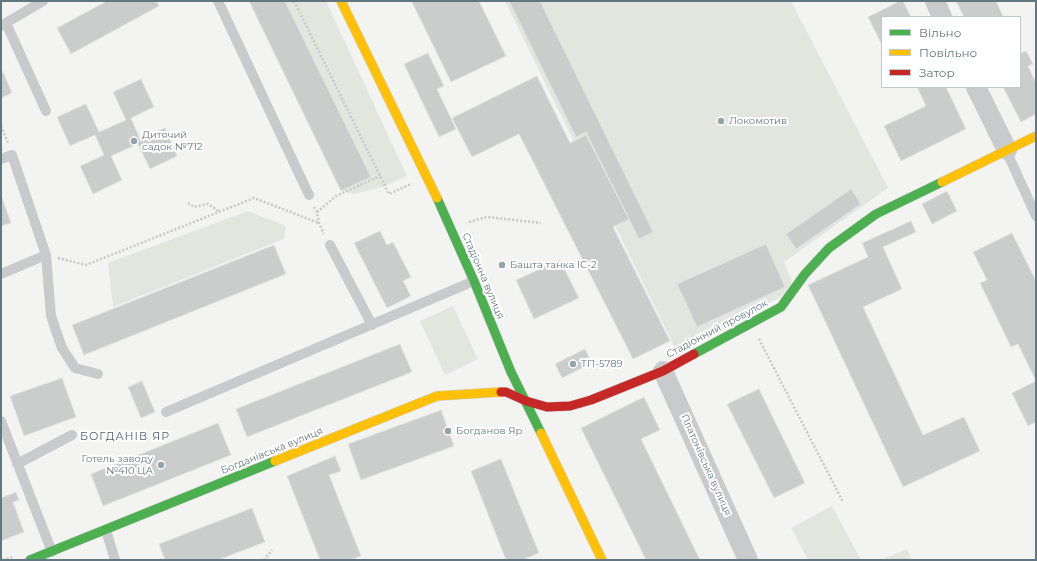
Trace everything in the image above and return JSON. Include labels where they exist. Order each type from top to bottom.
[{"type":"street","name":"Стадіонна вулиця","points":[[341,1],[450,226],[474,281],[510,372],[526,401],[602,560]]},
{"type":"street","points":[[935,1],[942,16]]},
{"type":"street","points":[[976,88],[1007,150]]},
{"type":"street","name":"Стадіонний провулок","points":[[526,401],[547,407],[570,406],[591,400],[663,371],[781,307],[805,274],[829,248],[876,214],[1036,136]]},
{"type":"street","name":"Платонівська вулиця","points":[[663,371],[748,560]]},
{"type":"street","name":"Богданівська вулиця","points":[[30,560],[437,396],[506,392],[526,401]]},
{"type":"lane","points":[[43,1],[4,25],[46,111]]},
{"type":"lane","points":[[218,1],[309,195]]},
{"type":"lane","points":[[1007,150],[1036,216]]},
{"type":"lane","points":[[1,159],[12,155],[46,255],[51,316],[62,348],[75,368],[98,374]]},
{"type":"lane","points":[[330,245],[372,325]]},
{"type":"lane","points":[[1,274],[46,255]]},
{"type":"lane","points":[[166,412],[474,281]]},
{"type":"lane","points":[[1,421],[4,442],[17,464],[52,552]]},
{"type":"lane","points":[[17,464],[72,435]]},
{"type":"lane","points":[[106,530],[115,560]]},
{"type":"path","points":[[294,1],[389,194],[411,184]]},
{"type":"path","points":[[1,126],[12,155]]},
{"type":"path","points":[[46,255],[86,265],[254,198],[319,223],[317,212],[336,196],[380,176]]},
{"type":"path","points":[[188,203],[194,208],[208,204],[220,212]]},
{"type":"path","points":[[474,221],[487,217],[541,223]]},
{"type":"path","points":[[758,337],[843,502]]},
{"type":"path","points":[[264,560],[272,550]]},
{"type":"shaded area","points":[[285,1],[326,1],[407,176],[385,186],[354,194],[341,191],[371,177]]},
{"type":"shaded area","points":[[505,1],[791,1],[888,188],[784,262],[793,284],[786,294],[677,352]]},
{"type":"shaded area","points":[[248,211],[286,226],[284,239],[113,307],[108,263]]},
{"type":"shaded area","points":[[453,306],[478,359],[445,375],[420,321]]},
{"type":"shaded area","points":[[832,506],[861,560],[808,560],[791,528]]},
{"type":"shaded area","points":[[907,549],[912,560],[883,560],[883,559]]},
{"type":"building","points":[[107,1],[156,1],[159,6],[71,54],[57,28]]},
{"type":"building","points":[[249,1],[285,1],[371,177],[341,191]]},
{"type":"building","points":[[479,1],[506,56],[451,82],[412,2]]},
{"type":"building","points":[[509,1],[540,1],[653,232],[639,239],[586,132],[576,137]]},
{"type":"building","points":[[900,1],[903,1],[910,16],[881,16],[881,43],[868,17]]},
{"type":"building","points":[[956,1],[996,1],[1003,16],[964,16]]},
{"type":"building","points":[[1026,51],[1033,64],[1028,66],[1036,83],[1036,114],[1021,122],[1004,88],[1021,88],[1021,53]]},
{"type":"building","points":[[428,53],[444,86],[437,89],[456,129],[439,137],[404,64]]},
{"type":"building","points":[[3,72],[12,93],[1,98],[1,73]]},
{"type":"building","points":[[537,76],[570,143],[586,135],[629,219],[613,227],[670,341],[633,359],[519,134],[472,157],[452,118]]},
{"type":"building","points":[[141,79],[154,107],[131,118],[140,139],[165,128],[177,156],[150,169],[138,144],[111,156],[122,180],[93,194],[80,166],[104,155],[95,135],[70,146],[57,117],[86,104],[99,132],[126,120],[113,92]]},
{"type":"building","points":[[917,88],[946,88],[966,129],[901,161],[884,126],[926,106]]},
{"type":"building","points":[[851,189],[861,204],[796,249],[786,234]]},
{"type":"building","points":[[947,191],[957,211],[932,224],[922,204]]},
{"type":"building","points":[[1,195],[11,223],[1,226]]},
{"type":"building","points":[[911,221],[916,232],[883,247],[902,289],[863,307],[923,435],[964,417],[980,451],[903,487],[808,285],[868,257],[862,243]]},
{"type":"building","points":[[380,231],[387,245],[393,242],[411,277],[403,281],[411,296],[387,308],[354,243]]},
{"type":"building","points":[[1012,233],[1036,281],[1036,381],[1018,344],[1011,347],[980,283],[987,280],[973,252]]},
{"type":"building","points":[[766,244],[785,287],[697,327],[677,284]]},
{"type":"building","points":[[274,245],[286,274],[84,355],[72,325]]},
{"type":"building","points":[[560,260],[579,298],[534,319],[516,280]]},
{"type":"building","points":[[400,344],[412,372],[247,437],[236,409]]},
{"type":"building","name":"ТП-5789","points":[[585,349],[592,363],[562,378],[555,364]]},
{"type":"building","points":[[62,378],[76,417],[24,436],[10,396]]},
{"type":"building","points":[[142,381],[155,412],[141,418],[128,387]]},
{"type":"building","points":[[1036,381],[1036,422],[1028,426],[1012,393]]},
{"type":"building","points":[[759,389],[805,483],[774,498],[727,404]]},
{"type":"building","points":[[644,397],[660,430],[641,439],[700,560],[646,560],[581,428]]},
{"type":"building","points":[[441,410],[454,446],[361,480],[348,444]]},
{"type":"building","name":"Готель заводу №410 ЦА","points":[[218,423],[231,455],[103,506],[91,474]]},
{"type":"building","points":[[335,456],[341,471],[329,475],[361,556],[350,560],[320,560],[287,476]]},
{"type":"building","points":[[501,459],[539,553],[522,560],[506,560],[471,471]]},
{"type":"building","points":[[16,492],[19,500],[13,502],[24,532],[1,541],[1,498]]},
{"type":"building","points":[[252,508],[265,542],[218,560],[165,560],[159,544]]},
{"type":"traffic: fast","points":[[694,354],[781,307],[805,274],[829,248],[876,214],[942,182]]},
{"type":"traffic: fast","points":[[437,198],[474,281],[511,372],[541,433]]},
{"type":"traffic: fast","points":[[30,560],[275,461]]},
{"type":"traffic: slow","points":[[341,1],[437,198]]},
{"type":"traffic: slow","points":[[942,182],[1036,136]]},
{"type":"traffic: slow","points":[[275,461],[437,396],[501,392]]},
{"type":"traffic: slow","points":[[541,433],[602,560]]},
{"type":"traffic: jam","points":[[501,392],[506,392],[526,401],[547,407],[570,406],[591,400],[663,371],[694,354]]},
{"type":"place","name":"Локомотив","points":[[721,121]]},
{"type":"place","name":"Дитячий садок №712","points":[[134,141]]},
{"type":"place","name":"Башта танка ІС-2","points":[[502,265]]},
{"type":"place","name":"ТП-5789","points":[[573,364]]},
{"type":"place","name":"Богданов Яр","points":[[448,431]]},
{"type":"place","name":"Готель заводу №410 ЦА","points":[[161,465]]},
{"type":"district","name":"БОГДАНІВ ЯР","points":[[125,437]]}]
